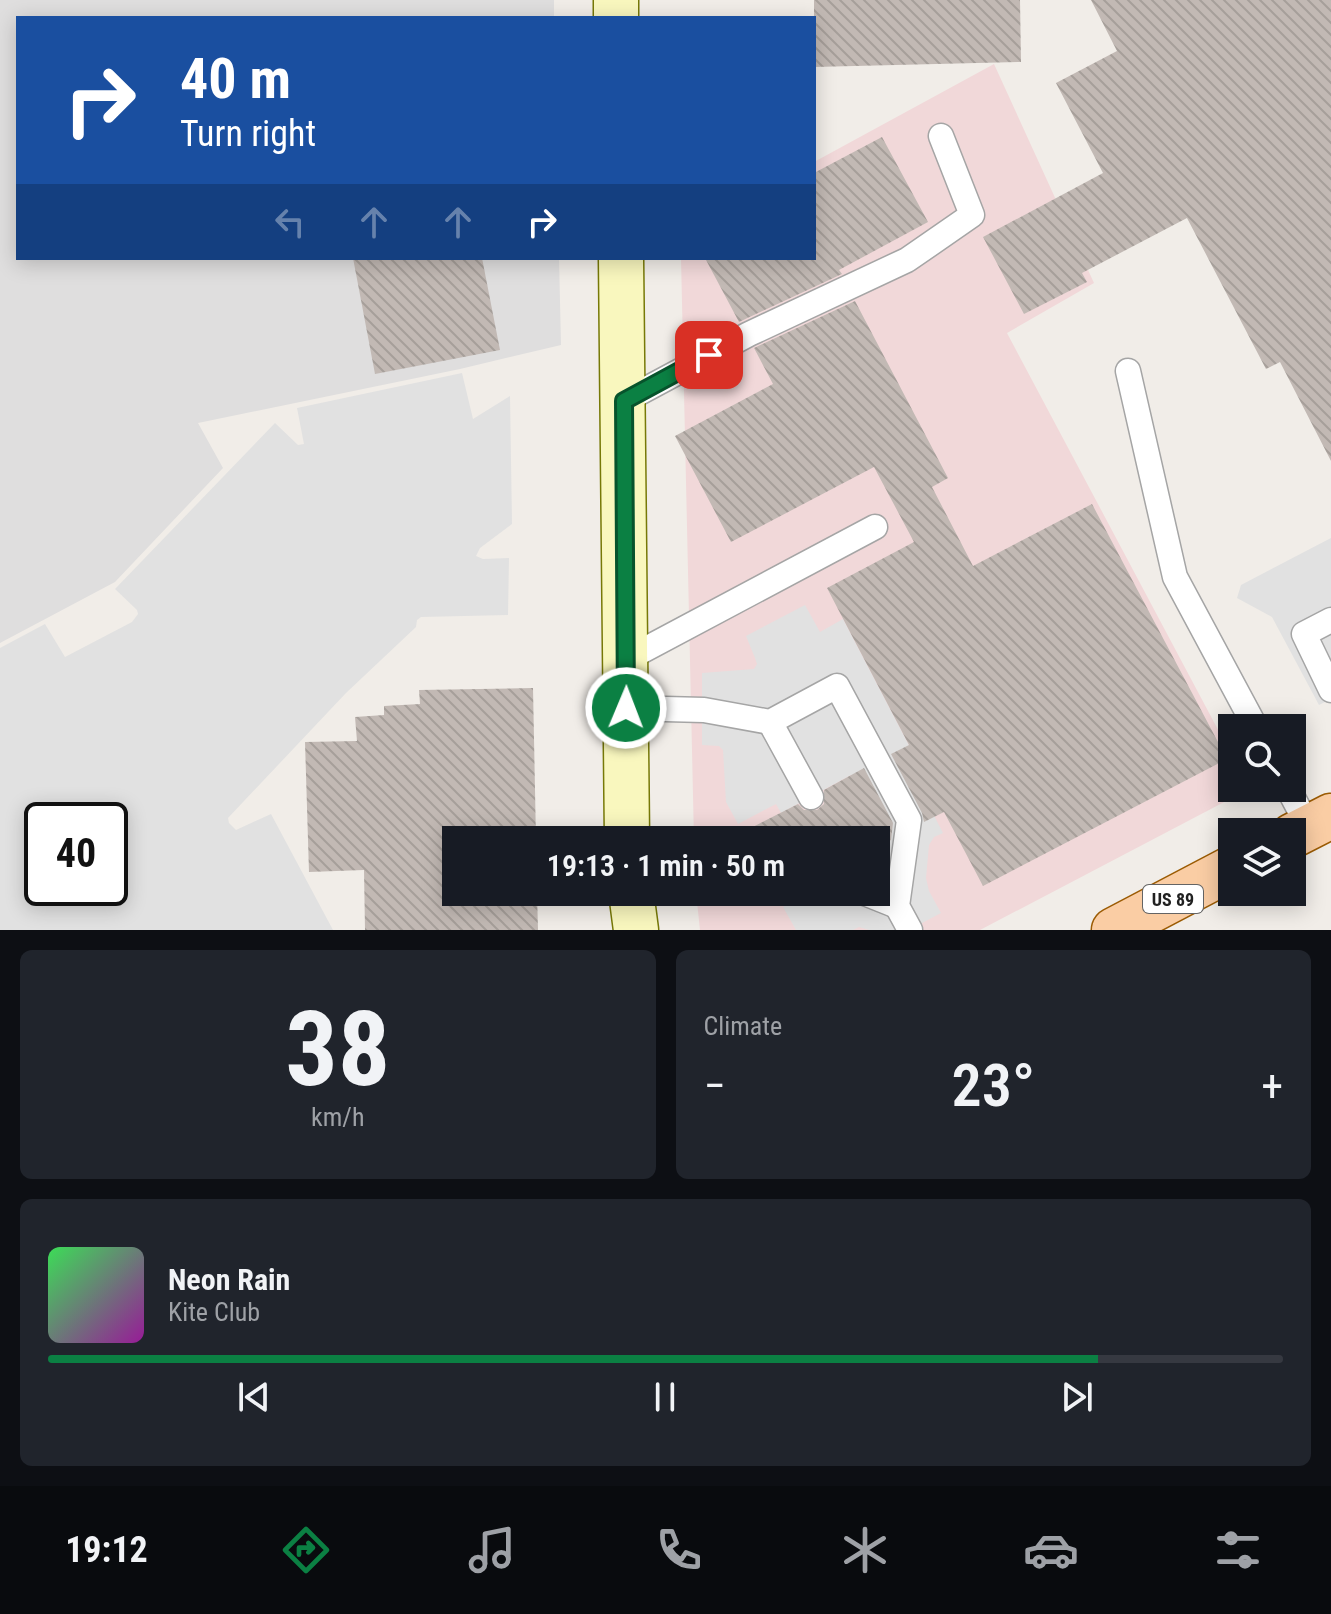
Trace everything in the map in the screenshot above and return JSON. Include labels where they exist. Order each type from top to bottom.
[{"type":"main road","name":"US 89","points":[[1114,930],[1218,875]]},
{"type":"street","points":[[621,260],[627,826]]},
{"type":"street","points":[[633,906],[636,930]]},
{"type":"lane","points":[[624,401],[749,334],[907,260],[972,215],[941,136]]},
{"type":"lane","points":[[1128,371],[1175,577],[1248,714]]},
{"type":"lane","points":[[627,659],[875,527]]},
{"type":"lane","points":[[1331,620],[1304,634],[1331,690]]},
{"type":"lane","points":[[626,708],[704,710],[770,722],[837,686],[909,820],[897,906],[910,930]]},
{"type":"lane","points":[[770,722],[811,797]]},
{"type":"lane","points":[[1296,802],[1311,826]]},
{"type":"lane","points":[[890,903],[897,906]]},
{"type":"shaded area","points":[[0,0],[554,0],[554,16],[16,16],[16,260],[559,260],[561,345],[198,423],[223,468],[115,582],[0,643]]},
{"type":"shaded area","points":[[994,64],[1094,283],[1007,333],[1218,730],[1218,802],[1224,802],[980,930],[700,930],[697,906],[890,906],[890,826],[694,826],[681,260],[816,260],[816,161]]},
{"type":"shaded area","points":[[462,373],[473,419],[510,396],[512,524],[480,548],[476,556],[483,559],[509,558],[508,615],[421,617],[416,627],[346,693],[228,818],[236,830],[271,814],[333,930],[0,930],[0,648],[45,624],[65,657],[132,622],[138,614],[137,610],[115,589],[275,423],[298,445],[304,444],[297,408]]},
{"type":"shaded area","points":[[1331,538],[1331,699],[1319,705],[1272,617],[1237,598],[1241,585]]},
{"type":"shaded area","points":[[805,605],[820,632],[843,619],[936,797],[927,802],[943,833],[934,837],[929,845],[926,878],[941,913],[909,930],[859,927],[853,930],[796,930],[785,906],[890,906],[890,826],[871,826],[851,775],[781,813],[776,804],[738,824],[726,802],[723,750],[719,746],[702,745],[702,673],[754,669],[757,664],[746,636]]},
{"type":"building","points":[[814,0],[1020,0],[1021,62],[816,67]]},
{"type":"building","points":[[1091,0],[1331,0],[1331,461],[1280,362],[1266,369],[1187,218],[1082,273],[1087,282],[1024,314],[983,237],[1103,173],[1056,83],[1117,51]]},
{"type":"building","points":[[882,137],[928,222],[839,270],[842,274],[739,322],[706,260],[816,260],[816,172]]},
{"type":"building","points":[[353,260],[482,260],[500,350],[375,374]]},
{"type":"building","points":[[855,301],[948,478],[932,487],[973,566],[1092,504],[1218,742],[1218,764],[983,886],[944,812],[924,822],[891,754],[909,745],[827,588],[914,542],[874,467],[731,542],[675,436],[773,384],[754,348]]},
{"type":"building","points":[[533,688],[536,826],[442,826],[442,906],[537,906],[538,930],[365,930],[364,870],[309,872],[305,742],[357,741],[355,717],[384,715],[384,706],[420,704],[419,690]]},
{"type":"building","points":[[864,768],[893,823],[891,840],[890,826],[755,826],[798,804],[804,810],[817,810],[824,804],[824,790]]},
{"type":"route","points":[[626,708],[624,401],[709,355]]}]
